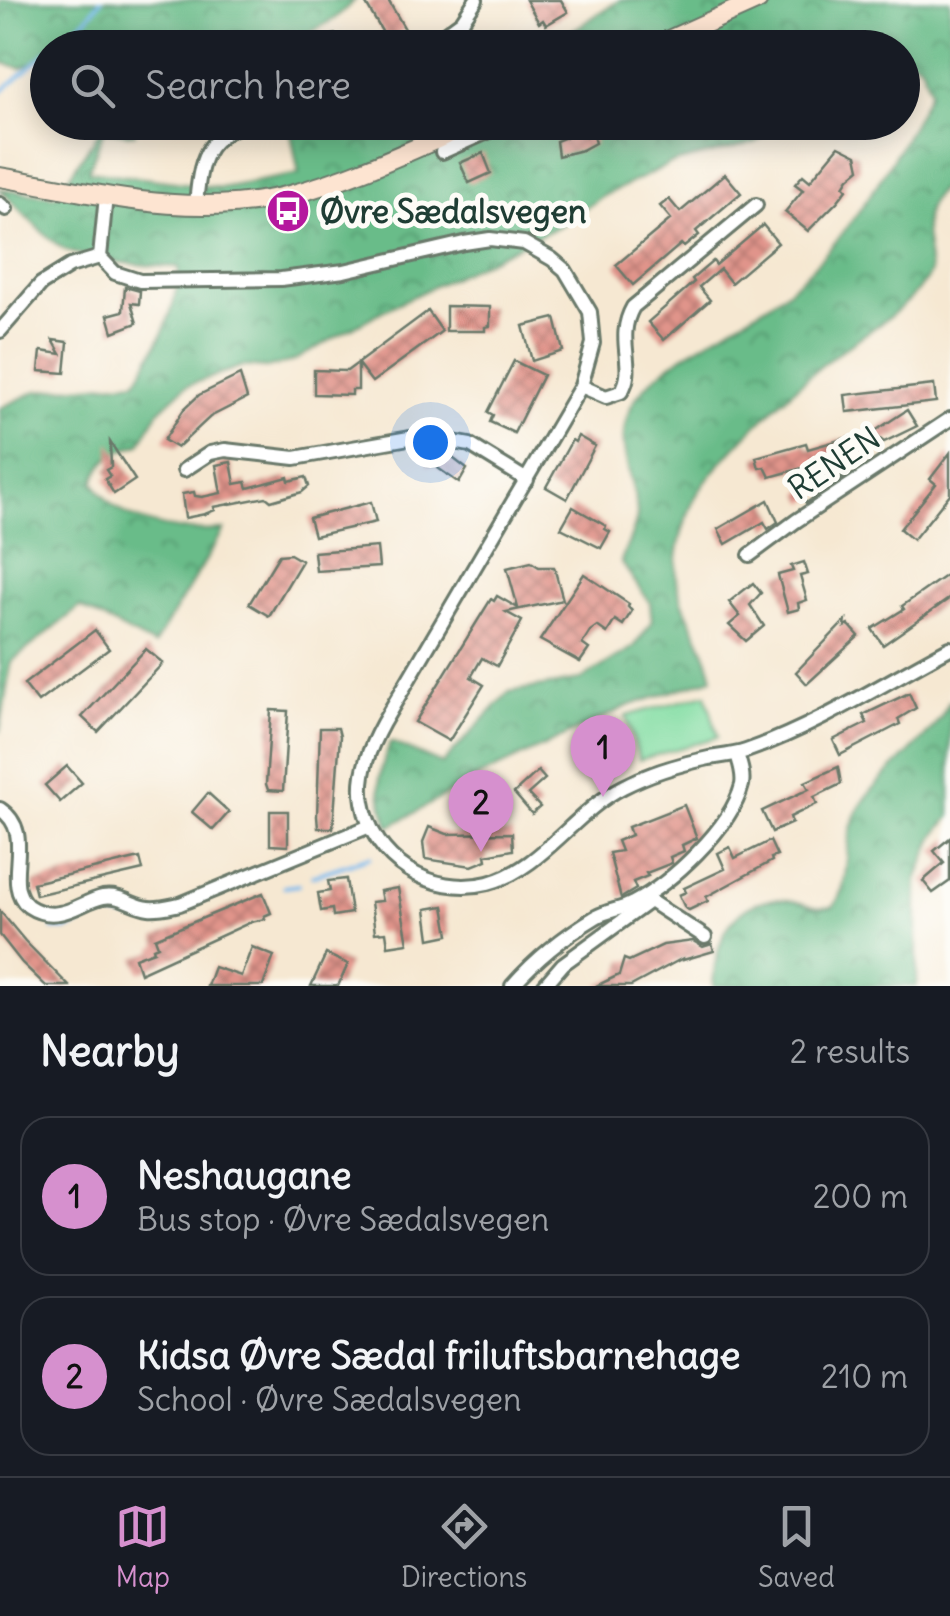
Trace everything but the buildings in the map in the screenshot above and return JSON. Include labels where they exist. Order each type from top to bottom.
[{"type":"main road","points":[[691,30],[758,0]]},
{"type":"main road","points":[[0,177],[106,196],[234,204],[289,195],[348,176],[433,140]]},
{"type":"street","points":[[450,30],[462,21],[476,0]]},
{"type":"street","points":[[196,204],[199,169],[205,154],[218,140]]},
{"type":"street","points":[[442,152],[469,140]]},
{"type":"street","points":[[106,196],[100,256],[114,273],[140,281],[281,279],[344,272],[490,239],[524,244],[552,259],[565,270],[590,312],[593,343],[581,386],[374,739],[362,785],[370,826],[385,850],[407,869],[448,886],[470,886],[502,878],[622,787],[660,771],[737,754],[800,727],[950,648]]},
{"type":"street","points":[[581,386],[606,398],[621,392],[628,378],[624,326],[633,307],[756,205]]},
{"type":"street","points":[[0,331],[41,284],[70,266],[100,256]]},
{"type":"street","name":"RENEN","points":[[750,555],[950,419]]},
{"type":"street","points":[[184,470],[210,453],[225,450],[294,458],[409,438],[432,438],[470,445],[527,480]]},
{"type":"street","points":[[512,986],[536,961],[597,916],[622,909],[658,888],[709,839],[742,785],[737,754]]},
{"type":"street","points":[[0,809],[15,824],[18,838],[12,872],[18,898],[49,914],[116,896],[151,909],[180,904],[370,826]]},
{"type":"street","points":[[544,986],[563,964],[650,901],[658,888]]},
{"type":"street","points":[[650,901],[705,937]]},
{"type":"green space","points":[[0,0],[355,0],[315,30],[30,30],[30,64],[21,68],[0,62]]},
{"type":"green space","points":[[620,0],[950,0],[950,180],[938,191],[927,213],[925,234],[930,273],[909,300],[827,361],[773,409],[715,470],[692,504],[680,541],[677,579],[713,678],[628,706],[478,777],[389,827],[380,784],[391,742],[442,764],[509,692],[580,680],[634,647],[652,622],[650,603],[621,562],[637,518],[624,447],[631,407],[662,371],[760,310],[801,279],[839,238],[904,140],[920,140],[920,109],[930,90],[920,64],[920,30],[573,30]]},
{"type":"green space","points":[[94,140],[100,140],[88,171],[221,188],[299,174],[292,140],[758,140],[670,164],[600,198],[561,225],[384,310],[293,361],[266,368],[242,366],[186,386],[158,412],[140,444],[111,457],[94,482],[118,508],[151,524],[224,530],[154,645],[80,607],[11,662],[0,733],[0,408],[37,391],[136,381],[165,327],[178,283],[179,267],[110,261],[70,252],[34,224],[0,189],[56,196]]},
{"type":"green space","points":[[706,694],[718,737],[639,760],[626,716]]},
{"type":"green space","points":[[950,700],[950,817],[934,837],[917,880],[917,986],[713,986],[723,938],[730,924],[752,905],[786,900],[833,907],[844,884],[850,834],[859,809],[931,730]]},
{"type":"waterway","points":[[73,30],[101,0]]},
{"type":"waterway","points":[[0,93],[30,67]]},
{"type":"waterway","points":[[312,876],[370,857]]},
{"type":"waterway","points":[[284,887],[299,885]]},
{"type":"waterway","points":[[100,914],[130,917]]},
{"type":"waterway","points":[[53,929],[68,929],[85,921]]},
{"type":"place","name":"Øvre Sædalsvegen","points":[[288,211]]},
{"type":"place","name":"Neshaugane","points":[[603,797]]},
{"type":"place","name":"Kidsa Øvre Sædal friluftsbarnehage","points":[[481,852]]}]
